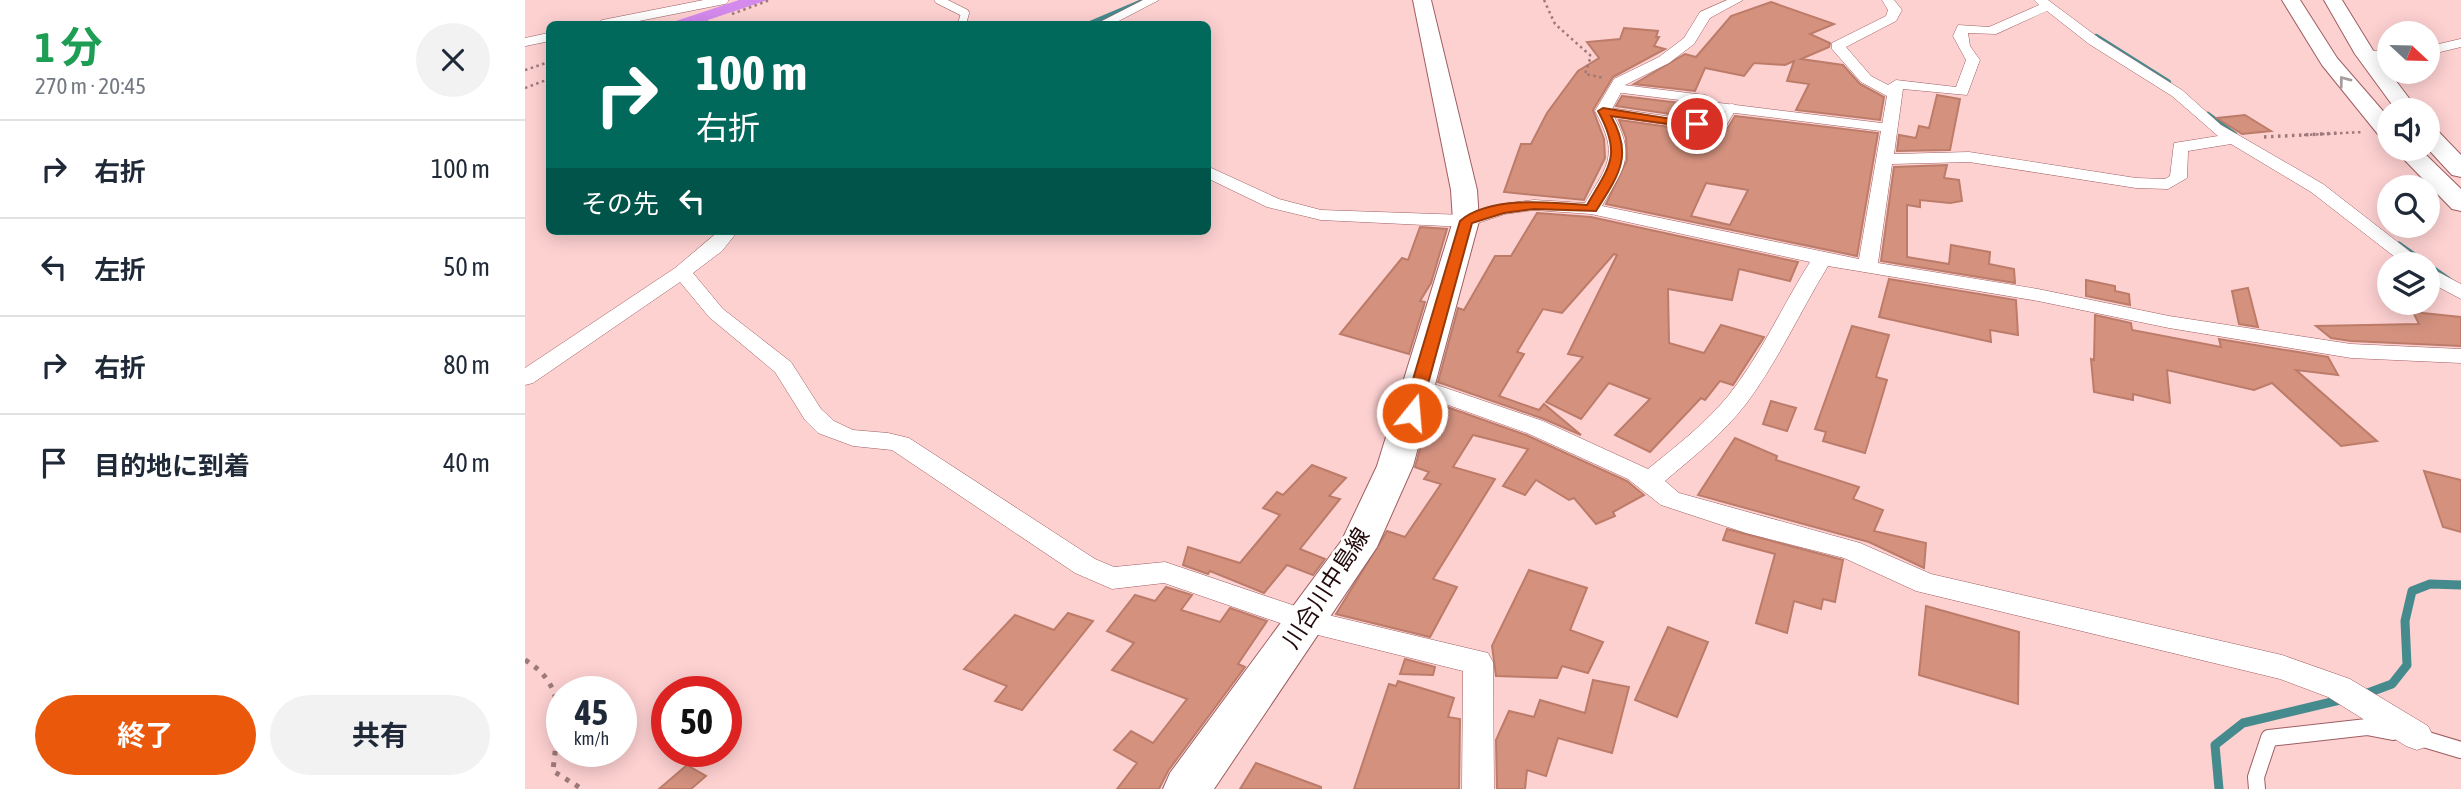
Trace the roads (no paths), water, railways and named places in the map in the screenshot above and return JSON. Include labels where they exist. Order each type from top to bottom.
[{"type":"main road","name":"川合川中島線","points":[[1187,789],[1358,547],[1395,466],[1420,387],[1466,221],[1464,190],[1422,0]]},
{"type":"main road","points":[[2291,0],[2329,61],[2377,119]]},
{"type":"main road","points":[[2333,0],[2365,54],[2398,98]]},
{"type":"main road","points":[[2440,147],[2461,170]]},
{"type":"main road","points":[[2418,161],[2461,203]]},
{"type":"street","points":[[1109,21],[1153,0]]},
{"type":"street","points":[[1591,209],[1616,167],[1617,136],[1603,111],[1617,85],[1664,60],[1689,41],[1705,15],[1737,0]]},
{"type":"street","points":[[1888,0],[1895,10],[1891,18],[1837,46],[1866,79],[1892,93]]},
{"type":"street","points":[[1868,266],[1886,159],[1892,93],[1896,84],[1962,92],[1965,76],[1973,60],[1962,46],[1960,36],[1963,28],[1991,31],[2043,4],[2177,93],[2233,139],[2316,188],[2400,252]]},
{"type":"street","points":[[1886,159],[1916,162],[1969,158],[2136,183],[2168,184],[2178,178],[2180,147],[2233,139]]},
{"type":"street","points":[[1211,173],[1273,202],[1321,215],[1466,221],[1502,209],[1534,205],[1591,209],[1822,259],[2038,295],[2169,322],[2351,351],[2461,356]]},
{"type":"street","points":[[525,378],[682,272],[715,247],[726,235]]},
{"type":"street","points":[[1648,482],[1722,418],[1762,362],[1822,259]]},
{"type":"street","points":[[682,272],[715,313],[784,368],[812,414],[827,428],[857,440],[888,438],[912,447],[927,463],[1085,566],[1112,578],[1165,572],[1306,621],[1478,662],[1478,789]]},
{"type":"street","points":[[2440,280],[2461,293]]},
{"type":"street","points":[[1420,387],[1535,427],[1637,473],[1670,499],[1746,523],[1851,550],[1926,583],[2282,667],[2339,688],[2417,736]]},
{"type":"lane","points":[[618,21],[724,0]]},
{"type":"lane","points":[[939,0],[965,13],[963,21]]},
{"type":"lane","points":[[525,42],[546,38]]},
{"type":"lane","points":[[2440,48],[2461,44]]},
{"type":"lane","points":[[2365,54],[2377,55]]},
{"type":"lane","points":[[1617,85],[1704,99],[1703,104],[1889,128]]},
{"type":"lane","points":[[1603,111],[1720,128],[1732,108]]},
{"type":"lane","points":[[2257,789],[2256,777],[2269,738],[2367,727],[2417,736],[2461,750]]},
{"type":"waterway","points":[[1095,21],[1145,0]]},
{"type":"waterway","points":[[2096,36],[2169,82]]},
{"type":"waterway","points":[[2208,114],[2235,134]]},
{"type":"waterway","points":[[2399,244],[2461,288]]},
{"type":"waterway","points":[[2365,694],[2392,684],[2407,665],[2405,621],[2412,591],[2430,584],[2461,585]]},
{"type":"waterway","points":[[2219,789],[2215,745],[2243,723],[2344,699]]}]
